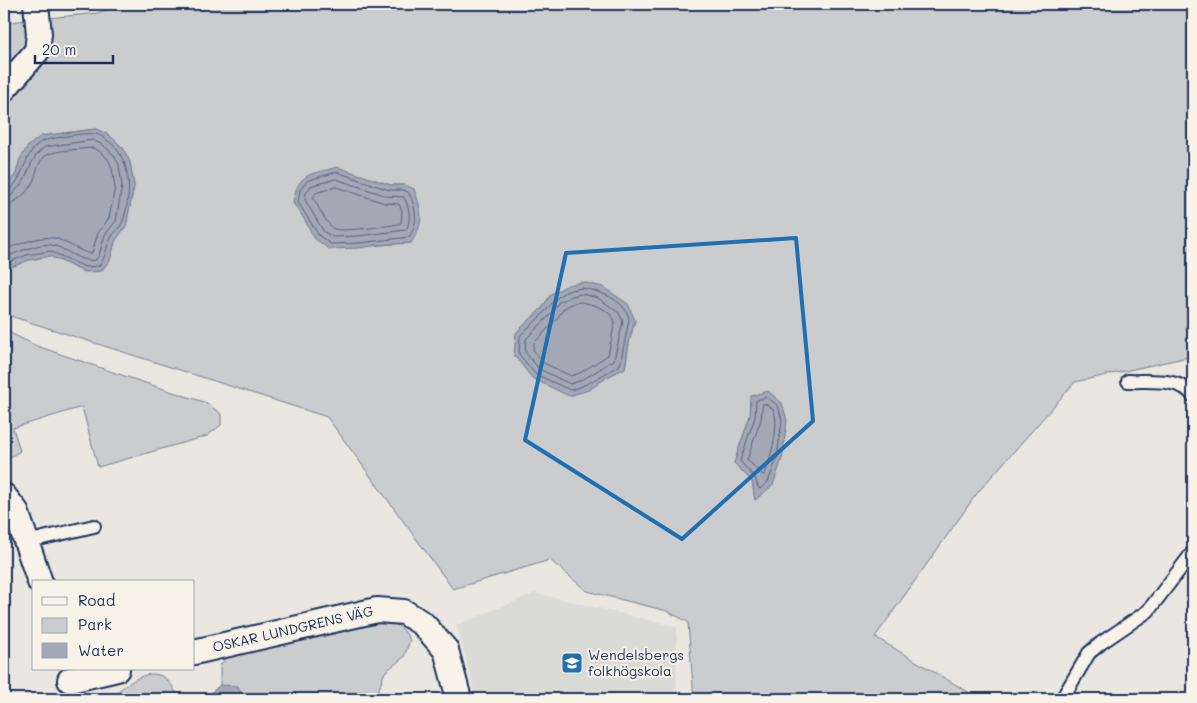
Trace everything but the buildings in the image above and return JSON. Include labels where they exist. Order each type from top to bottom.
[{"type":"street","points":[[4,89],[38,51],[39,34],[36,4]]},
{"type":"street","points":[[4,496],[16,511],[39,580]]},
{"type":"street","name":"OSKAR LUNDGRENS VÄG","points":[[195,652],[377,610],[404,612],[423,624],[446,650],[459,699]]},
{"type":"street","points":[[72,683],[114,670]]},
{"type":"lane","points":[[1128,381],[1172,383],[1190,390],[1193,396]]},
{"type":"lane","points":[[26,542],[94,526]]},
{"type":"lane","points":[[1062,699],[1089,653],[1100,643],[1148,611],[1193,552]]},
{"type":"highlighted area","points":[[796,238],[813,421],[682,539],[525,440],[566,253]]},
{"type":"shaded area","name":"Wendelsbergs folkhögskola","points":[[535,593],[677,627],[676,699],[476,699],[457,625]]},
{"type":"green space","points":[[119,4],[1193,4],[1193,356],[1075,382],[978,492],[875,637],[980,699],[694,699],[688,622],[667,611],[587,591],[550,560],[453,589],[327,417],[4,314],[4,270],[28,260],[50,256],[84,272],[101,271],[110,260],[115,241],[126,226],[134,186],[130,162],[123,148],[109,135],[96,129],[41,136],[20,159],[16,174],[4,188],[4,23],[98,13]],"holes":[[[369,179],[391,185],[405,185],[411,243],[329,249],[293,203]],[[551,294],[635,320],[625,368],[607,377],[589,390],[516,333],[542,308]],[[750,416],[755,500],[752,481],[734,463]]]},
{"type":"green space","points":[[4,330],[37,346],[207,403],[221,414],[221,425],[207,436],[98,467],[82,407],[13,428],[20,451],[4,461]]},
{"type":"green space","points":[[383,620],[399,627],[410,640],[404,657],[385,672],[375,699],[109,699],[136,679],[154,674],[162,676],[170,683],[177,695],[209,695],[220,685],[220,665],[232,652]]},
{"type":"water","points":[[96,129],[109,135],[123,148],[130,162],[134,186],[126,226],[115,241],[110,260],[101,271],[84,272],[50,256],[29,260],[4,270],[4,188],[16,174],[20,159],[28,146],[41,136]]},
{"type":"water","points":[[337,167],[391,185],[405,185],[414,189],[421,216],[418,229],[411,243],[329,249],[315,239],[293,203],[295,193],[298,185],[307,176]]},
{"type":"water","points":[[582,282],[603,287],[628,304],[635,320],[625,368],[607,377],[589,390],[569,396],[532,378],[514,355],[516,333],[542,308],[551,294],[568,285]]},
{"type":"water","points":[[768,391],[782,403],[787,420],[782,459],[773,485],[755,500],[752,481],[734,463],[750,416],[751,396]]},
{"type":"water","points":[[220,685],[238,686],[244,699],[171,699],[177,695],[209,695]]},
{"type":"place","name":"Wendelsbergs folkhögskola","points":[[572,663]]}]
